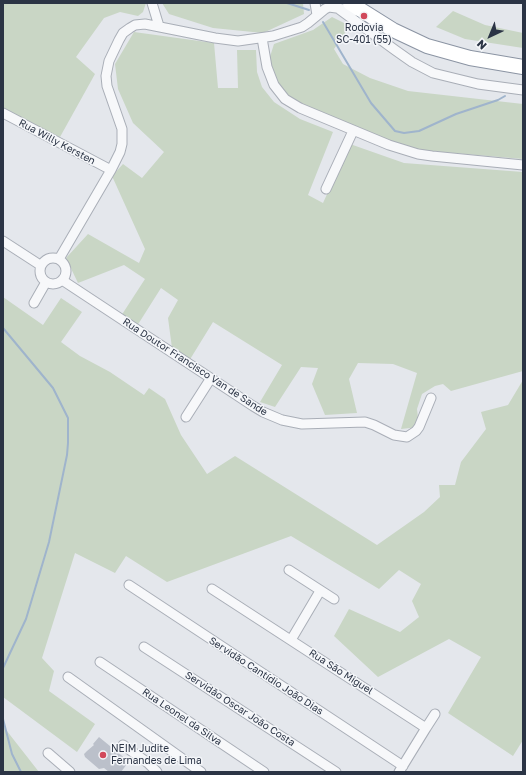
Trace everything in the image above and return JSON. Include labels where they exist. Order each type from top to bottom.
[{"type":"highway","points":[[350,3],[366,8],[432,39],[469,50],[523,59]]},
{"type":"highway","points":[[366,8],[393,30],[427,46],[470,58],[523,67]]},
{"type":"street","points":[[152,3],[159,26]]},
{"type":"street","points":[[315,3],[317,15]]},
{"type":"street","points":[[60,259],[120,152],[122,137],[120,125],[107,86],[106,76],[109,61],[123,33],[135,25],[141,24],[238,41],[262,38],[302,27],[329,7],[366,8]]},
{"type":"street","points":[[336,7],[400,54],[432,73],[478,84],[523,90]]},
{"type":"street","points":[[262,38],[270,76],[279,92],[286,99],[300,108],[352,131],[418,154],[523,164]]},
{"type":"street","name":"Rua Willy Kersten","points":[[3,113],[111,170]]},
{"type":"street","points":[[326,189],[352,131]]},
{"type":"street","points":[[3,241],[40,265]]},
{"type":"street","points":[[51,257],[60,259],[66,269],[65,276],[62,280],[55,284],[46,282],[41,277],[39,269],[40,265],[43,261],[51,257]]},
{"type":"street","name":"Rua Doutor Francisco Van de Sande","points":[[62,280],[263,412],[282,420],[302,424],[365,422],[401,437],[407,437],[419,427],[431,398]]},
{"type":"street","points":[[34,303],[46,282]]},
{"type":"street","points":[[186,417],[211,378]]},
{"type":"street","points":[[289,570],[334,599]]},
{"type":"street","name":"Servidão Cantídio João Dias","points":[[128,585],[401,769]]},
{"type":"street","name":"Rua São Miguel","points":[[212,589],[426,728]]},
{"type":"street","points":[[291,640],[320,590]]},
{"type":"street","name":"Servidão Oscar João Costa","points":[[144,647],[336,772]]},
{"type":"street","name":"Rua Leonel da Silva","points":[[100,662],[264,772]]},
{"type":"street","points":[[68,677],[201,772]]},
{"type":"street","points":[[401,769],[435,714]]},
{"type":"street","points":[[123,745],[148,763],[157,772]]},
{"type":"street","points":[[48,753],[70,772]]},
{"type":"green space","points":[[3,3],[146,3],[143,12],[138,16],[120,12],[104,18],[76,57],[95,74],[60,137],[3,110]]},
{"type":"green space","points":[[162,3],[303,3],[304,14],[263,33],[213,28],[169,14]]},
{"type":"green space","points":[[453,11],[485,25],[523,33],[523,48],[465,39],[436,27]]},
{"type":"green space","points":[[332,17],[350,26],[334,49],[343,64],[370,78],[408,91],[523,104],[523,159],[407,149],[301,105],[287,96],[274,82],[268,63],[274,44],[313,30]]},
{"type":"green space","points":[[134,32],[214,43],[218,88],[238,88],[237,50],[256,50],[257,72],[262,87],[274,102],[300,119],[333,132],[308,195],[323,203],[350,144],[404,163],[523,172],[523,371],[451,391],[443,384],[435,386],[422,394],[417,409],[419,427],[401,429],[417,373],[393,364],[358,363],[349,379],[357,413],[325,415],[312,384],[318,368],[301,367],[275,407],[260,402],[282,365],[213,322],[189,361],[172,348],[168,318],[178,300],[161,288],[137,326],[121,316],[145,279],[124,265],[78,283],[66,258],[88,234],[139,263],[145,249],[112,176],[123,164],[142,178],[164,152],[133,123],[118,89],[115,64]]},
{"type":"green space","points":[[3,297],[43,325],[61,298],[82,312],[61,342],[80,356],[110,372],[144,395],[149,388],[165,399],[181,435],[207,474],[235,456],[377,545],[424,512],[440,497],[439,485],[455,485],[461,462],[486,429],[481,412],[508,405],[523,380],[523,740],[513,756],[448,713],[481,657],[449,639],[378,677],[334,636],[349,609],[400,632],[419,617],[412,601],[421,584],[399,570],[379,589],[291,536],[167,582],[126,556],[115,573],[75,553],[42,658],[54,671],[49,691],[95,724],[77,752],[3,697]]},
{"type":"green space","points":[[3,726],[39,772],[3,772]]},
{"type":"building","name":"NEIM Judite Fernandes de Lima","points":[[99,737],[127,760],[127,764],[121,772],[109,772],[104,768],[99,769],[85,757],[84,754],[94,745],[93,744]]},
{"type":"waterway","points":[[287,3],[309,10]]},
{"type":"waterway","points":[[323,22],[371,103],[395,131],[404,133],[419,131],[456,114],[498,100],[505,96]]},
{"type":"waterway","points":[[3,328],[53,388],[68,418],[67,455],[49,542],[26,619],[3,668]]},
{"type":"waterway","points":[[3,719],[12,754],[21,772]]},
{"type":"place","name":"Rodovia SC-401 (55)","points":[[364,16]]},
{"type":"place","name":"NEIM Judite Fernandes de Lima","points":[[103,755]]}]
